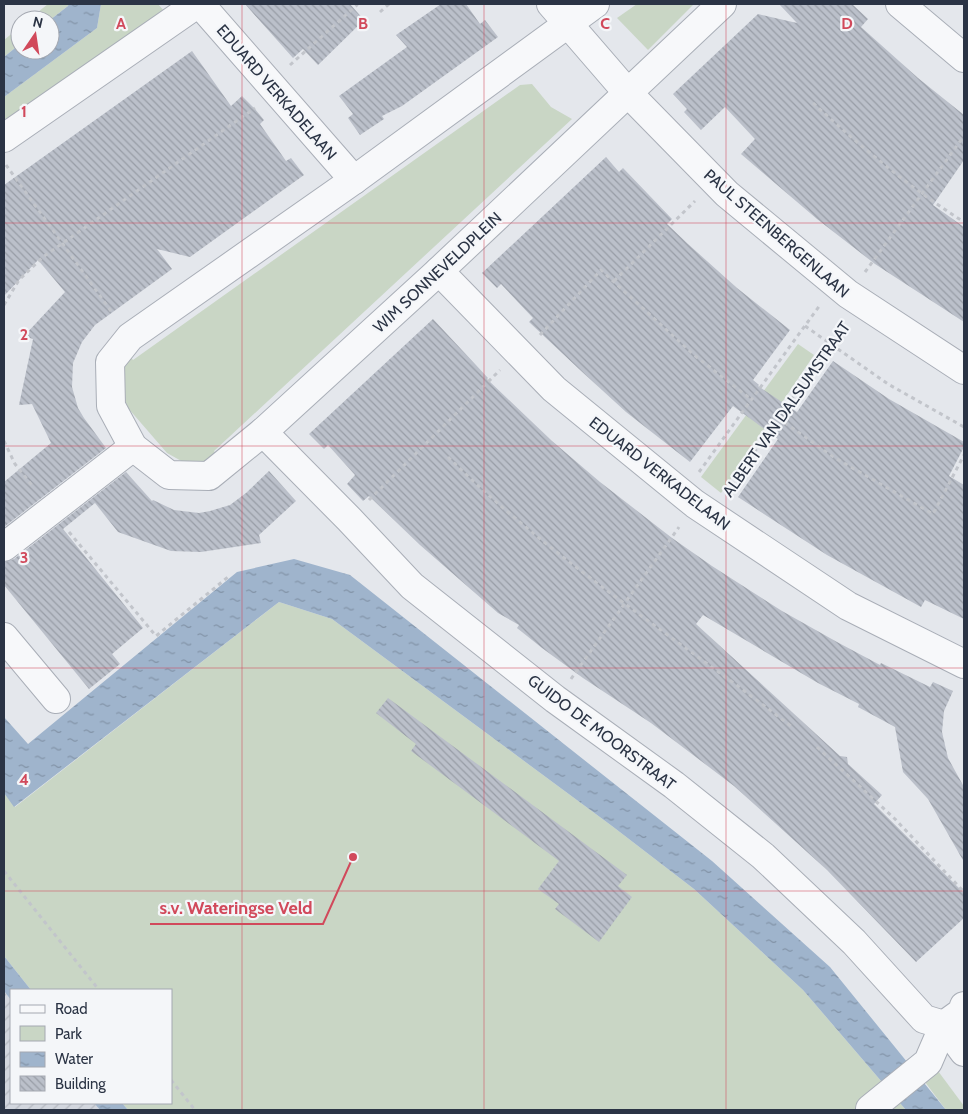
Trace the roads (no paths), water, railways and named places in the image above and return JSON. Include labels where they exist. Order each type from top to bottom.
[{"type":"street","name":"EDUARD VERKADELAAN","points":[[198,4],[282,80],[354,180]]},
{"type":"street","points":[[4,138],[198,4]]},
{"type":"street","name":"WIM SONNEVELDPLEIN","points":[[595,4],[560,14],[354,180],[130,337],[110,362],[111,406],[133,447],[169,475],[209,476],[263,432],[439,272],[722,4]]},
{"type":"street","points":[[900,4],[964,58]]},
{"type":"street","name":"PAUL STEENBERGENLAAN","points":[[560,14],[628,92],[728,194],[848,294],[964,370]]},
{"type":"street","name":"EDUARD VERKADELAAN","points":[[439,272],[554,390],[696,504],[848,606],[964,664]]},
{"type":"street","name":"GUIDO DE MOORSTRAAT","points":[[263,432],[412,586],[556,699],[674,785],[763,856],[854,942],[924,1019],[944,1025]]},
{"type":"street","points":[[4,547],[133,447]]},
{"type":"street","points":[[4,637],[56,699]]},
{"type":"street","points":[[878,1103],[928,1062],[944,1025],[962,1012],[964,1006]]},
{"type":"street","points":[[944,1025],[964,1052]]},
{"type":"water","points":[[69,4],[101,4],[97,28],[60,55],[60,12]]},
{"type":"water","points":[[10,52],[10,60],[54,60],[4,97],[4,57]]},
{"type":"water","points":[[294,559],[350,575],[712,861],[830,967],[946,1110],[906,1110],[803,990],[694,889],[332,619],[279,602],[14,807],[4,793],[4,717],[28,744],[237,572]]},
{"type":"water","points":[[4,956],[30,989],[10,989],[10,999],[4,991]]},
{"type":"water","points":[[95,1104],[123,1104],[128,1110],[100,1110]]},
{"type":"place","name":"s.v. Wateringse Veld","points":[[353,857]]}]
